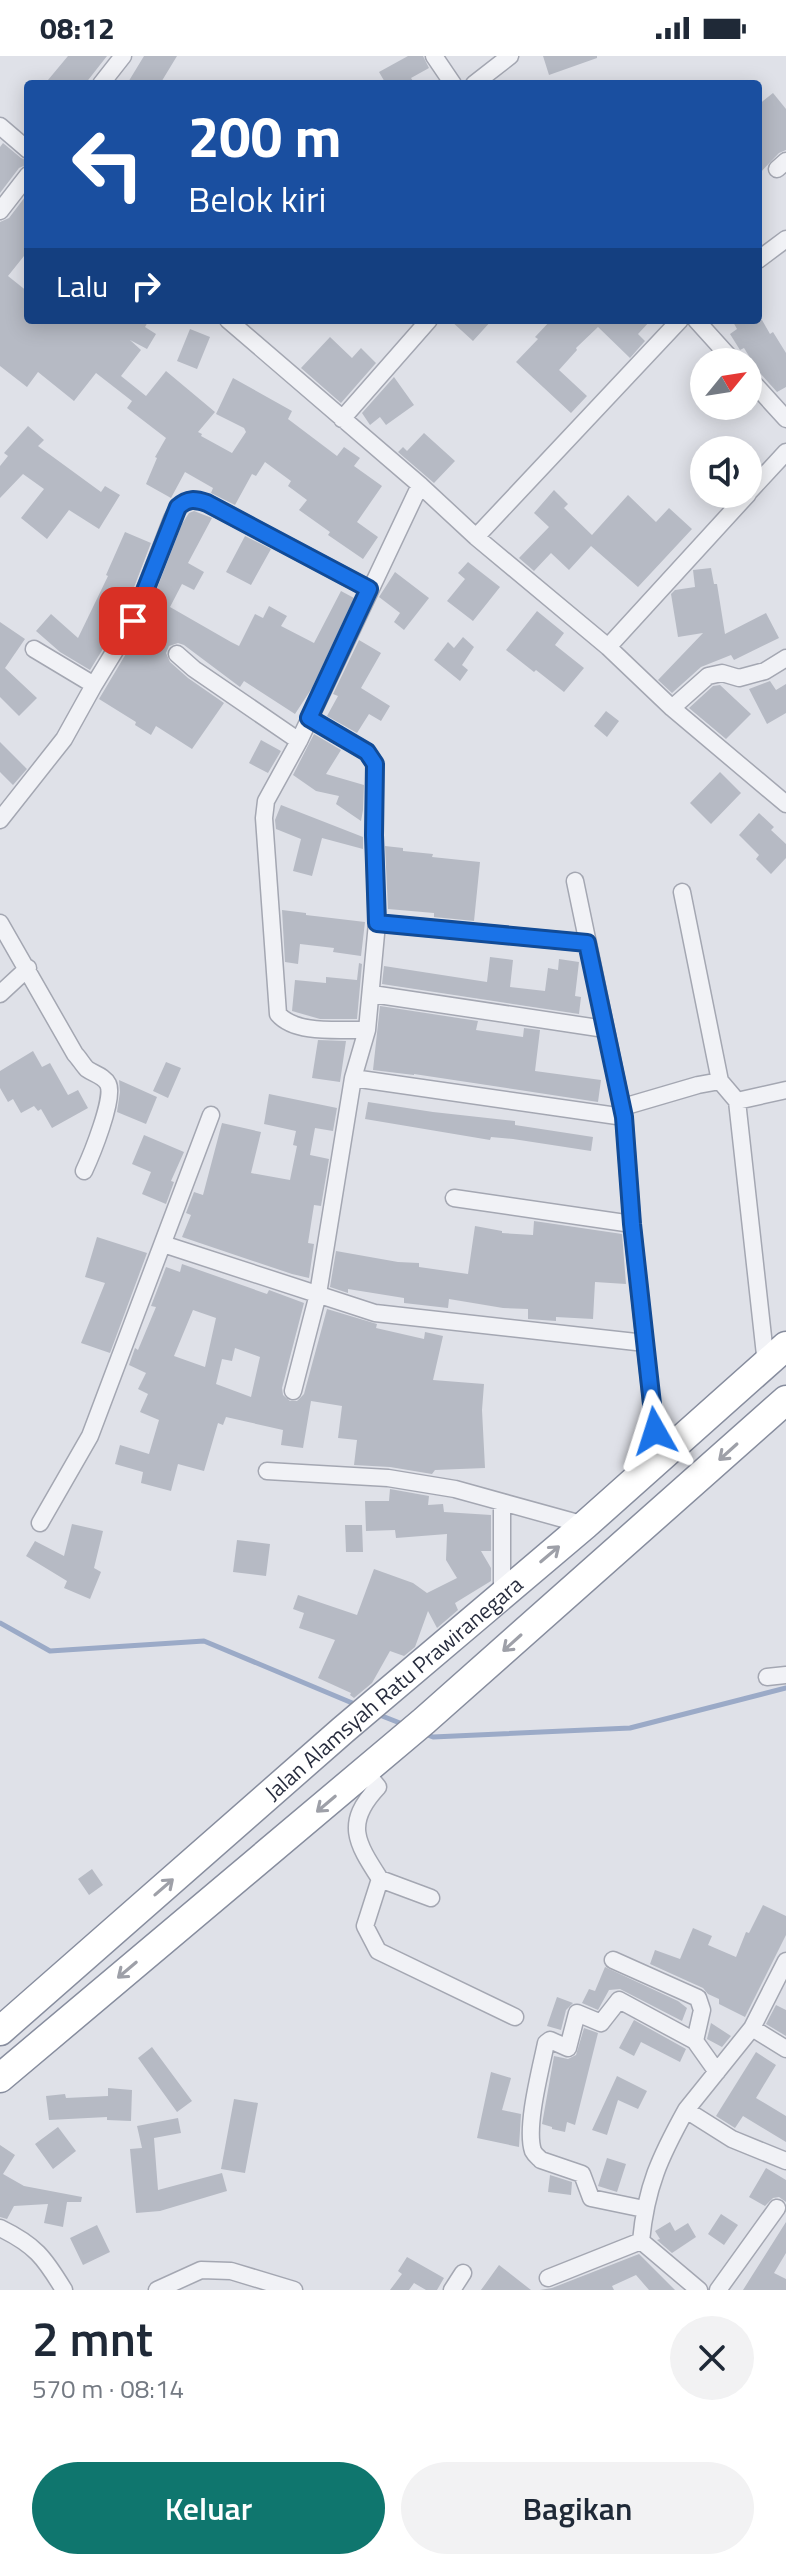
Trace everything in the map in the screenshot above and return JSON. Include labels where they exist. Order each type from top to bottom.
[{"type":"highway","name":"Jalan Alamsyah Ratu Prawiranegara","points":[[0,2031],[343,1730],[585,1525],[776,1355]]},
{"type":"highway","name":"Jalan Alamsyah Ratu Prawiranegara","points":[[0,2078],[424,1721],[786,1400]]},
{"type":"street","points":[[104,80],[123,56]]},
{"type":"street","points":[[434,56],[450,80]]},
{"type":"street","points":[[479,80],[510,56]]},
{"type":"street","points":[[0,126],[24,147]]},
{"type":"street","points":[[0,211],[24,180]]},
{"type":"street","points":[[762,257],[786,239]]},
{"type":"street","points":[[233,324],[786,804]]},
{"type":"street","points":[[342,419],[425,324]]},
{"type":"street","points":[[476,537],[676,324]]},
{"type":"street","points":[[700,324],[721,348]]},
{"type":"street","points":[[762,392],[786,419]]},
{"type":"street","points":[[762,479],[786,452]]},
{"type":"street","points":[[367,1030],[301,1028],[290,1025],[278,1014],[264,818],[266,801],[299,741],[420,485]]},
{"type":"street","points":[[0,820],[64,739],[133,621],[172,519],[184,501],[193,499],[207,503],[369,589]]},
{"type":"street","points":[[608,647],[735,508]]},
{"type":"street","points":[[34,649],[94,685]]},
{"type":"street","points":[[177,654],[299,741]]},
{"type":"street","points":[[672,708],[708,676],[722,673],[739,678],[765,671],[786,658]]},
{"type":"street","points":[[293,1391],[318,1294],[353,1078],[367,1030],[377,923],[375,764],[367,752],[309,718]]},
{"type":"street","points":[[575,881],[624,1112],[632,1224],[658,1461]]},
{"type":"street","points":[[682,892],[720,1081],[737,1101],[776,1355]]},
{"type":"street","points":[[0,923],[75,1054],[108,1085],[110,1094],[84,1171]]},
{"type":"street","points":[[377,923],[587,943]]},
{"type":"street","points":[[0,994],[28,968]]},
{"type":"street","points":[[372,994],[605,1029]]},
{"type":"street","points":[[353,1078],[624,1112],[698,1085],[720,1081]]},
{"type":"street","points":[[737,1101],[786,1090]]},
{"type":"street","points":[[40,1523],[90,1436],[211,1115]]},
{"type":"street","points":[[454,1198],[632,1224]]},
{"type":"street","points":[[163,1244],[375,1313],[645,1343]]},
{"type":"street","points":[[267,1471],[388,1478],[455,1489],[585,1525]]},
{"type":"street","points":[[502,1502],[502,1596]]},
{"type":"street","points":[[767,1677],[786,1675]]},
{"type":"street","points":[[375,1762],[378,1787],[365,1802],[358,1818],[357,1841],[380,1879],[431,1898]]},
{"type":"street","points":[[380,1879],[365,1926],[378,1951],[515,2017]]},
{"type":"street","points":[[613,1960],[698,1998],[702,2010],[695,2041]]},
{"type":"street","points":[[641,2241],[644,2209],[660,2157],[686,2110],[752,2028],[786,1961]]},
{"type":"street","points":[[644,2209],[591,2198],[582,2174],[541,2160],[533,2150],[533,2112],[546,2043],[550,2040],[568,2048],[577,2013],[601,2023],[619,2000],[695,2041],[717,2072]]},
{"type":"street","points":[[752,2028],[786,2049]]},
{"type":"street","points":[[686,2110],[732,2139],[786,2161]]},
{"type":"street","points":[[718,2290],[777,2208]]},
{"type":"street","points":[[0,2228],[27,2242],[47,2262],[64,2290]]},
{"type":"street","points":[[548,2278],[641,2241]]},
{"type":"street","points":[[641,2241],[699,2290]]},
{"type":"street","points":[[157,2290],[201,2270],[231,2271],[294,2290]]},
{"type":"street","points":[[452,2290],[463,2273]]},
{"type":"building","points":[[68,56],[107,56],[88,80],[48,80]]},
{"type":"building","points":[[144,56],[177,56],[162,80],[129,80]]},
{"type":"building","points":[[408,56],[423,56],[429,68],[411,78],[412,80],[384,80],[379,72]]},
{"type":"building","points":[[543,56],[597,56],[597,58],[549,75]]},
{"type":"building","points":[[773,93],[786,109],[786,150],[762,171],[762,102]]},
{"type":"building","points":[[3,143],[24,159],[24,166],[0,193],[0,147]]},
{"type":"building","points":[[24,198],[24,256],[8,276],[24,289],[24,324],[147,324],[145,327],[156,334],[147,349],[130,340],[141,350],[121,376],[146,396],[166,371],[215,412],[198,432],[201,436],[232,453],[246,432],[244,428],[216,414],[233,378],[292,411],[288,419],[337,456],[344,447],[360,458],[354,466],[382,486],[357,522],[378,537],[363,559],[299,510],[307,500],[288,486],[291,481],[265,462],[256,476],[252,474],[235,505],[211,493],[213,488],[185,472],[171,498],[146,484],[155,457],[166,438],[127,408],[132,401],[96,373],[74,401],[38,372],[27,387],[0,366],[0,222],[9,218]]},
{"type":"building","points":[[762,320],[786,353],[786,387],[777,392],[762,375],[762,348],[739,348],[730,334],[737,329],[734,324],[762,324]]},
{"type":"building","points":[[454,324],[488,324],[473,341]]},
{"type":"building","points":[[547,324],[647,324],[638,334],[645,341],[630,358],[598,327],[576,348],[559,370],[587,396],[571,413],[516,362],[538,339],[535,337]]},
{"type":"building","points":[[190,329],[210,337],[197,369],[177,361]]},
{"type":"building","points":[[330,337],[352,358],[361,348],[376,363],[341,403],[301,368]]},
{"type":"building","points":[[394,377],[414,405],[386,425],[380,417],[370,425],[362,413]]},
{"type":"building","points":[[28,426],[44,440],[38,446],[101,492],[105,486],[120,495],[99,529],[69,510],[47,539],[21,518],[44,489],[23,474],[0,498],[0,466],[8,456],[4,453]]},
{"type":"building","points":[[424,433],[455,461],[434,483],[398,452],[403,447],[407,451]]},
{"type":"building","points":[[554,490],[568,504],[564,508],[592,535],[628,495],[656,522],[669,508],[692,529],[638,587],[591,546],[569,570],[551,553],[534,571],[519,558],[549,527],[534,513]]},
{"type":"building","points":[[194,511],[212,518],[188,563],[204,572],[194,590],[182,584],[170,607],[231,642],[239,646],[255,614],[263,618],[269,606],[287,616],[281,626],[314,643],[341,591],[354,598],[312,688],[295,714],[244,681],[240,687],[184,645],[169,646],[166,653],[170,662],[224,703],[192,749],[156,726],[151,735],[99,699],[142,627],[182,524]]},
{"type":"building","points":[[125,532],[151,543],[123,616],[90,670],[60,652],[36,631],[51,614],[78,638]]},
{"type":"building","points":[[245,536],[271,549],[251,585],[226,572]]},
{"type":"building","points":[[468,562],[500,587],[473,621],[447,601],[465,579],[458,573]]},
{"type":"building","points":[[711,568],[714,584],[717,584],[725,634],[766,613],[779,638],[734,660],[731,655],[701,667],[672,693],[658,680],[703,633],[678,637],[671,594],[675,590],[695,587],[693,570]]},
{"type":"building","points":[[395,572],[429,598],[404,630],[394,622],[400,613],[379,597]]},
{"type":"building","points":[[537,611],[564,633],[555,645],[584,668],[564,692],[506,650]]},
{"type":"building","points":[[0,622],[25,639],[5,668],[37,698],[19,716],[0,697]]},
{"type":"building","points":[[463,637],[474,647],[462,665],[468,670],[460,681],[434,660],[448,642],[454,648]]},
{"type":"building","points":[[359,640],[381,653],[361,688],[390,706],[381,721],[369,714],[357,733],[327,716],[338,696],[333,694]]},
{"type":"building","points":[[770,681],[776,690],[786,684],[786,713],[767,724],[749,689]]},
{"type":"building","points":[[720,685],[751,714],[726,739],[689,708],[713,686]]},
{"type":"building","points":[[606,711],[619,721],[607,737],[594,726]]},
{"type":"building","points":[[314,734],[341,750],[326,774],[364,785],[361,821],[336,804],[339,796],[316,791],[293,775]]},
{"type":"building","points":[[261,740],[281,751],[268,773],[249,763]]},
{"type":"building","points":[[0,742],[27,769],[13,785],[0,772]]},
{"type":"building","points":[[720,772],[741,793],[711,824],[690,803]]},
{"type":"building","points":[[281,805],[363,837],[363,849],[322,838],[312,876],[293,871],[301,839],[276,829],[275,820]]},
{"type":"building","points":[[759,813],[786,844],[786,858],[771,874],[756,859],[759,855],[739,835]]},
{"type":"building","points":[[385,846],[433,854],[432,857],[480,862],[474,921],[388,909]]},
{"type":"building","points":[[282,910],[365,922],[361,956],[333,952],[334,948],[300,944],[298,964],[285,962]]},
{"type":"building","points":[[490,957],[513,960],[510,987],[545,991],[548,968],[558,970],[559,959],[579,962],[575,996],[581,997],[579,1014],[382,984],[384,966],[487,982]]},
{"type":"building","points":[[359,963],[362,964],[357,1019],[320,1019],[292,1011],[295,980],[326,983],[326,977],[357,980]]},
{"type":"building","points":[[380,1006],[478,1021],[476,1030],[523,1037],[524,1028],[540,1030],[535,1071],[601,1080],[598,1102],[373,1070]]},
{"type":"building","points":[[318,1040],[346,1041],[340,1082],[312,1078]]},
{"type":"building","points":[[33,1051],[42,1067],[50,1063],[68,1095],[78,1090],[88,1108],[52,1128],[41,1109],[38,1111],[34,1106],[21,1113],[13,1099],[8,1102],[0,1088],[0,1071]]},
{"type":"building","points":[[166,1062],[181,1068],[168,1098],[153,1091]]},
{"type":"building","points":[[119,1080],[157,1097],[146,1124],[117,1112]]},
{"type":"building","points":[[269,1094],[337,1108],[333,1131],[315,1128],[310,1155],[329,1159],[321,1206],[314,1205],[308,1243],[314,1244],[309,1278],[182,1237],[191,1215],[186,1213],[194,1192],[203,1195],[222,1123],[261,1132],[251,1173],[290,1180],[297,1146],[293,1145],[296,1131],[264,1124]]},
{"type":"building","points":[[368,1102],[515,1121],[515,1125],[593,1137],[591,1151],[513,1139],[491,1137],[490,1140],[365,1119]]},
{"type":"building","points":[[144,1135],[184,1152],[171,1181],[174,1182],[166,1204],[142,1194],[151,1172],[132,1164]]},
{"type":"building","points":[[534,1221],[622,1234],[626,1284],[595,1282],[593,1319],[528,1319],[528,1309],[449,1299],[448,1308],[404,1303],[404,1298],[348,1289],[348,1293],[330,1287],[336,1251],[419,1263],[419,1267],[468,1274],[475,1226],[502,1233],[533,1235]]},
{"type":"building","points":[[97,1237],[147,1253],[110,1353],[81,1343],[105,1283],[85,1277]]},
{"type":"building","points":[[182,1264],[267,1294],[269,1290],[304,1303],[282,1388],[283,1395],[290,1401],[297,1401],[304,1394],[327,1309],[377,1324],[376,1328],[424,1339],[425,1332],[443,1336],[433,1380],[484,1384],[485,1468],[435,1470],[432,1474],[354,1465],[357,1440],[338,1438],[342,1406],[311,1401],[303,1448],[281,1445],[283,1430],[226,1417],[223,1425],[218,1423],[204,1471],[178,1464],[171,1491],[141,1483],[143,1472],[115,1464],[120,1445],[149,1454],[159,1420],[140,1412],[148,1394],[138,1389],[146,1373],[129,1365],[156,1307],[151,1306],[166,1267],[180,1272]],"holes":[[[193,1310],[216,1318],[205,1367],[174,1356]],[[235,1348],[260,1357],[251,1397],[216,1384],[222,1359],[232,1361]]]},
{"type":"building","points":[[390,1489],[429,1496],[428,1505],[443,1504],[444,1512],[491,1515],[491,1551],[481,1551],[491,1568],[491,1581],[455,1603],[458,1610],[437,1628],[428,1611],[415,1647],[404,1656],[390,1651],[372,1683],[354,1698],[351,1693],[318,1678],[335,1640],[299,1628],[304,1613],[293,1609],[298,1595],[357,1615],[374,1569],[413,1583],[427,1593],[457,1578],[446,1560],[447,1534],[396,1538],[395,1530],[366,1531],[365,1501],[389,1501]]},
{"type":"building","points":[[72,1524],[103,1531],[94,1568],[101,1572],[90,1599],[64,1588],[67,1581],[26,1556],[35,1541],[64,1556]]},
{"type":"building","points":[[345,1525],[362,1525],[363,1552],[346,1552]]},
{"type":"building","points":[[237,1540],[270,1544],[266,1576],[233,1572]]},
{"type":"building","points":[[92,1869],[103,1885],[89,1895],[78,1879]]},
{"type":"building","points":[[763,1905],[786,1916],[786,1935],[745,2017],[719,2004],[719,1999],[703,1988],[650,1964],[655,1950],[680,1959],[693,1928],[712,1936],[708,1945],[736,1957],[746,1932],[749,1933]]},
{"type":"building","points":[[605,1967],[678,2001],[687,2008],[682,2021],[620,1989],[609,1990],[598,2010],[582,2003],[589,1989],[595,1991]]},
{"type":"building","points":[[557,1997],[573,2003],[566,2010],[561,2030],[547,2026]]},
{"type":"building","points":[[776,2005],[786,2010],[786,2036],[766,2024]]},
{"type":"building","points":[[634,2020],[686,2049],[680,2062],[641,2042],[634,2056],[619,2048]]},
{"type":"building","points":[[711,2023],[731,2036],[722,2047],[707,2039]]},
{"type":"building","points":[[584,2028],[598,2033],[575,2125],[567,2122],[565,2132],[552,2129],[542,2124],[554,2056],[568,2059],[576,2055]]},
{"type":"building","points":[[152,2047],[192,2101],[177,2112],[138,2058]]},
{"type":"building","points":[[756,2052],[776,2065],[756,2098],[786,2116],[786,2142],[743,2116],[735,2128],[716,2116]]},
{"type":"building","points":[[491,2072],[511,2078],[502,2110],[521,2114],[519,2147],[477,2138]]},
{"type":"building","points":[[617,2076],[647,2091],[638,2109],[618,2100],[607,2135],[592,2130]]},
{"type":"building","points":[[108,2088],[132,2090],[131,2121],[107,2120],[107,2117],[49,2120],[46,2096],[108,2096]]},
{"type":"building","points":[[234,2099],[258,2103],[245,2173],[221,2169]]},
{"type":"building","points":[[178,2118],[181,2133],[154,2138],[158,2190],[222,2173],[227,2191],[160,2211],[136,2213],[130,2149],[142,2148],[137,2126]]},
{"type":"building","points":[[58,2127],[76,2151],[53,2169],[35,2144]]},
{"type":"building","points":[[0,2145],[15,2155],[3,2174],[24,2186],[82,2197],[81,2202],[67,2202],[63,2227],[44,2223],[48,2204],[14,2206],[7,2219],[0,2217]]},
{"type":"building","points":[[607,2158],[626,2164],[617,2192],[598,2186]]},
{"type":"building","points":[[766,2168],[786,2180],[786,2202],[779,2197],[773,2198],[765,2206],[749,2197]]},
{"type":"building","points":[[550,2175],[572,2182],[571,2195],[548,2192]]},
{"type":"building","points":[[721,2214],[738,2225],[724,2245],[708,2234]]},
{"type":"building","points":[[670,2222],[675,2231],[688,2223],[696,2237],[672,2253],[657,2240],[660,2239],[655,2231]]},
{"type":"building","points":[[786,2222],[786,2253],[774,2273],[786,2279],[786,2290],[743,2290]]},
{"type":"building","points":[[97,2225],[110,2252],[83,2265],[70,2238]]},
{"type":"building","points":[[639,2254],[675,2290],[649,2290],[636,2275],[612,2286],[614,2290],[540,2290],[552,2288]]},
{"type":"building","points":[[407,2257],[444,2278],[437,2290],[426,2290],[414,2283],[409,2290],[390,2290],[402,2274],[398,2271]]},
{"type":"building","points":[[499,2265],[531,2290],[481,2290]]},
{"type":"waterway","points":[[0,1623],[50,1651],[204,1641],[357,1705]]},
{"type":"waterway","points":[[425,1734],[433,1737],[630,1728],[786,1688]]},
{"type":"waterway","points":[[377,1714],[405,1725]]},
{"type":"route","points":[[133,621],[172,519],[184,501],[193,499],[207,503],[369,589],[309,718],[367,752],[375,764],[377,923],[587,943],[624,1117],[632,1224],[655,1431]]}]
